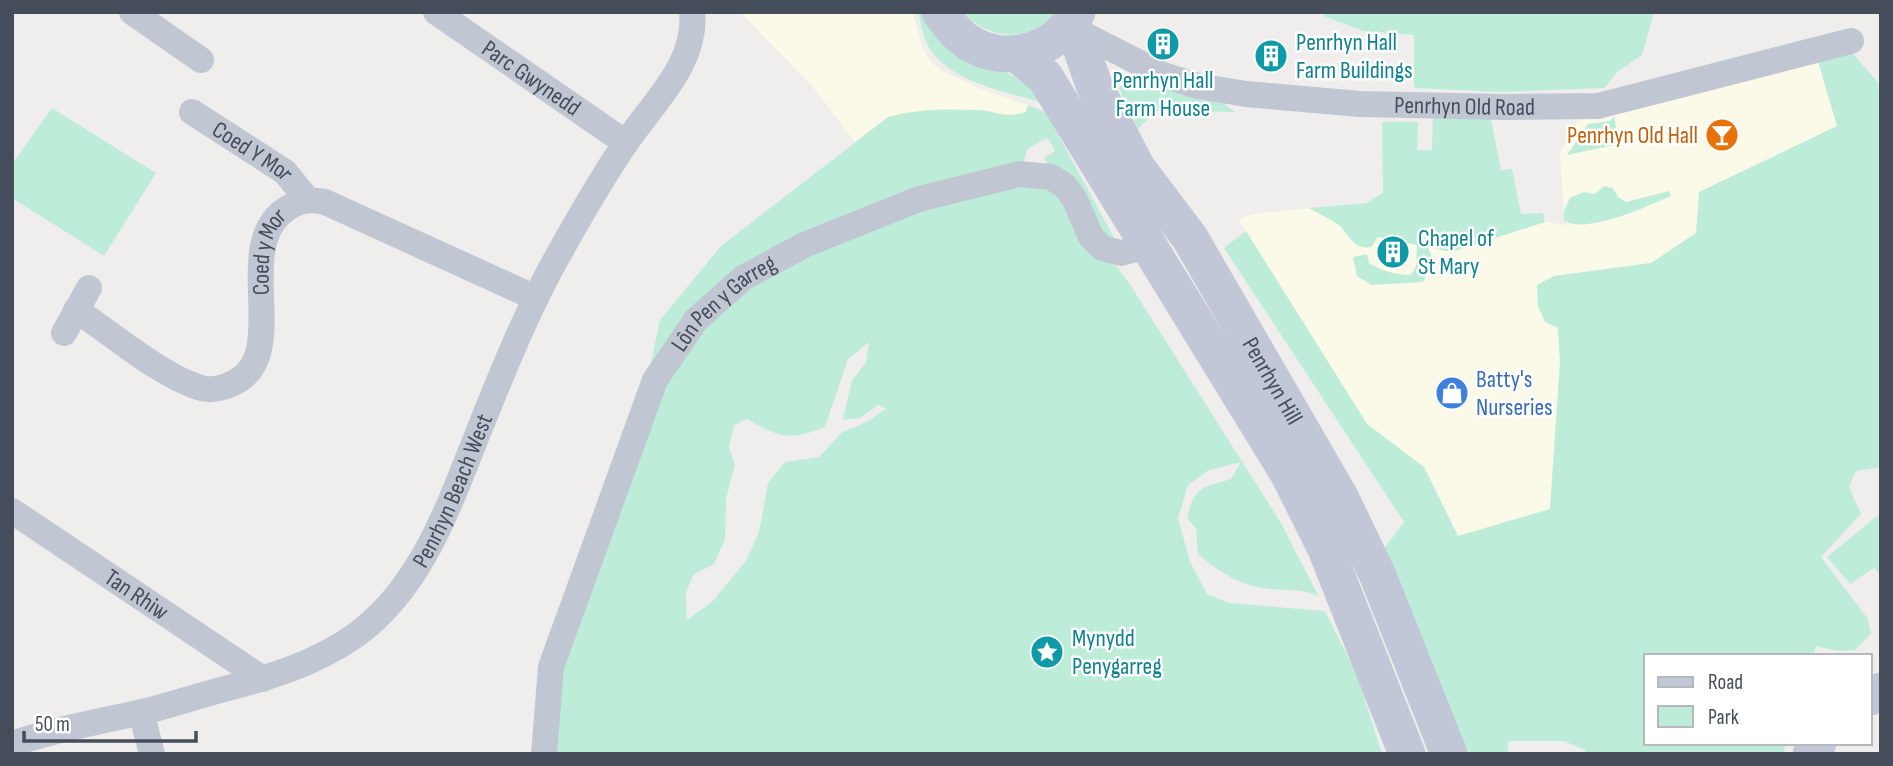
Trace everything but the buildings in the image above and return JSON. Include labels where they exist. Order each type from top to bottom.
[{"type":"main road","points":[[940,12],[955,32],[976,47],[999,53],[1017,54],[1038,48],[1075,22]]},
{"type":"main road","name":"Penrhyn Hill","points":[[1075,22],[1094,85],[1138,168],[1190,238],[1340,497],[1378,576],[1449,754]]},
{"type":"main road","name":"Penrhyn Hill","points":[[1017,54],[1045,77],[1288,473],[1326,549],[1407,754]]},
{"type":"street","points":[[132,12],[164,21],[201,60]]},
{"type":"street","name":"Parc Gwynedd","points":[[436,12],[626,143]]},
{"type":"street","name":"Penrhyn Beach West","points":[[12,744],[262,679],[329,653],[387,608],[404,586],[441,525],[519,330],[536,298],[626,143],[674,77],[694,26],[692,12]]},
{"type":"street","name":"Penrhyn Old Road","points":[[1075,22],[1121,52],[1179,80],[1246,94],[1360,104],[1589,106],[1645,95],[1731,70],[1851,41]]},
{"type":"street","points":[[1094,85],[1104,66],[1121,52]]},
{"type":"street","name":"Coed Y Mor","points":[[192,111],[225,120],[285,172],[307,199]]},
{"type":"street","name":"Lôn Pen y Garreg","points":[[544,754],[551,667],[655,380],[696,320],[743,278],[804,245],[919,199],[1019,174],[1051,177],[1065,186],[1076,200],[1090,237],[1102,248],[1121,253],[1147,246]]},
{"type":"street","name":"Coed y Mor","points":[[76,310],[181,380],[201,389],[219,389],[237,382],[249,370],[261,344],[261,250],[265,234],[277,217],[292,204],[307,199],[325,202],[536,298]]},
{"type":"street","name":"Tan Rhiw","points":[[12,511],[262,679]]},
{"type":"street","points":[[141,712],[152,754]]},
{"type":"shaded area","points":[[740,12],[912,12],[922,46],[930,61],[941,70],[978,88],[1028,105],[1026,112],[1010,118],[982,110],[888,117],[855,142],[814,88]]},
{"type":"shaded area","name":"Batty's Nurseries","points":[[1817,58],[1837,126],[1747,171],[1696,233],[1651,263],[1554,276],[1560,362],[1550,509],[1458,536],[1424,467],[1367,424],[1238,219],[1258,213],[1366,203],[1377,237],[1451,252],[1545,222],[1568,225],[1564,220],[1560,153],[1581,115]]},
{"type":"green space","points":[[918,12],[925,12],[993,66],[1029,84],[1041,102],[996,90],[951,70],[930,49]]},
{"type":"green space","points":[[962,12],[1057,12],[1034,29],[1010,34],[985,29]]},
{"type":"green space","points":[[1326,12],[1654,12],[1642,55],[1616,73],[1605,88],[1498,92],[1414,88],[1414,35],[1363,31],[1324,16]]},
{"type":"green space","points":[[1848,48],[1881,86],[1881,467],[1856,471],[1849,487],[1861,514],[1821,557],[1868,619],[1871,634],[1855,650],[1838,651],[1816,646],[1814,654],[1644,654],[1644,745],[1785,745],[1784,754],[1585,754],[1585,750],[1564,741],[1508,741],[1508,754],[1459,754],[1380,554],[1404,522],[1224,248],[1246,231],[1367,424],[1424,467],[1458,536],[1550,509],[1560,362],[1558,328],[1545,322],[1538,306],[1537,285],[1554,276],[1651,263],[1696,233],[1699,192],[1837,126],[1817,58]]},
{"type":"green space","points":[[1141,75],[1217,98],[1235,112],[1156,111],[1138,129],[1119,88],[1129,76]]},
{"type":"green space","points":[[1028,105],[1045,112],[1118,245],[1115,247],[1051,172],[1044,158],[1055,151],[1047,138],[1027,149],[1023,165],[751,264],[646,385],[660,320],[721,246],[888,117],[910,112],[943,110],[977,110],[1012,115],[1026,112]]},
{"type":"green space","points":[[52,108],[156,173],[104,256],[12,198],[12,159],[15,160]]},
{"type":"green space","points":[[1433,114],[1491,119],[1501,170],[1512,169],[1521,214],[1543,213],[1545,222],[1451,252],[1428,247],[1433,259],[1423,282],[1371,285],[1357,276],[1353,257],[1367,254],[1369,263],[1379,268],[1411,275],[1416,266],[1417,245],[1378,237],[1371,247],[1360,246],[1352,241],[1340,226],[1309,208],[1366,203],[1383,193],[1382,122],[1418,122],[1417,150],[1432,150]]},
{"type":"green space","points":[[1614,116],[1619,144],[1567,155],[1588,124],[1610,121]]},
{"type":"green space","points":[[1014,182],[1054,188],[1097,258],[1116,266],[1129,283],[1281,523],[1319,597],[1302,591],[1271,589],[1241,582],[1223,573],[1198,554],[1196,529],[1187,518],[1193,500],[1196,494],[1206,487],[1231,479],[1241,462],[1209,470],[1188,485],[1178,518],[1190,562],[1207,594],[1229,603],[1325,611],[1357,675],[1382,754],[550,754],[554,685],[646,423],[686,345],[740,288],[864,230]],"holes":[[[869,342],[866,363],[852,380],[843,420],[860,418],[878,405],[886,409],[841,433],[819,457],[785,462],[768,483],[759,532],[746,561],[712,602],[687,620],[686,593],[693,575],[714,564],[725,540],[726,499],[735,465],[729,447],[734,425],[747,419],[777,434],[794,436],[825,427],[848,359]]]},
{"type":"green space","points":[[1604,186],[1613,188],[1618,197],[1626,202],[1669,191],[1671,196],[1601,222],[1573,224],[1564,220],[1564,211],[1570,198],[1584,192],[1595,194]]},
{"type":"green space","points":[[1881,513],[1881,576],[1874,568],[1850,584],[1827,557]]},
{"type":"place","name":"Penrhyn Hall Farm House","points":[[1163,44]]},
{"type":"place","name":"Penrhyn Hall Farm Buildings","points":[[1271,56]]},
{"type":"place","name":"Penrhyn Old Hall","points":[[1722,135]]},
{"type":"place","name":"Chapel of St Mary","points":[[1393,252]]},
{"type":"place","name":"Batty's Nurseries","points":[[1452,393]]},
{"type":"place","name":"Mynydd Penygarreg","points":[[1047,652]]}]
